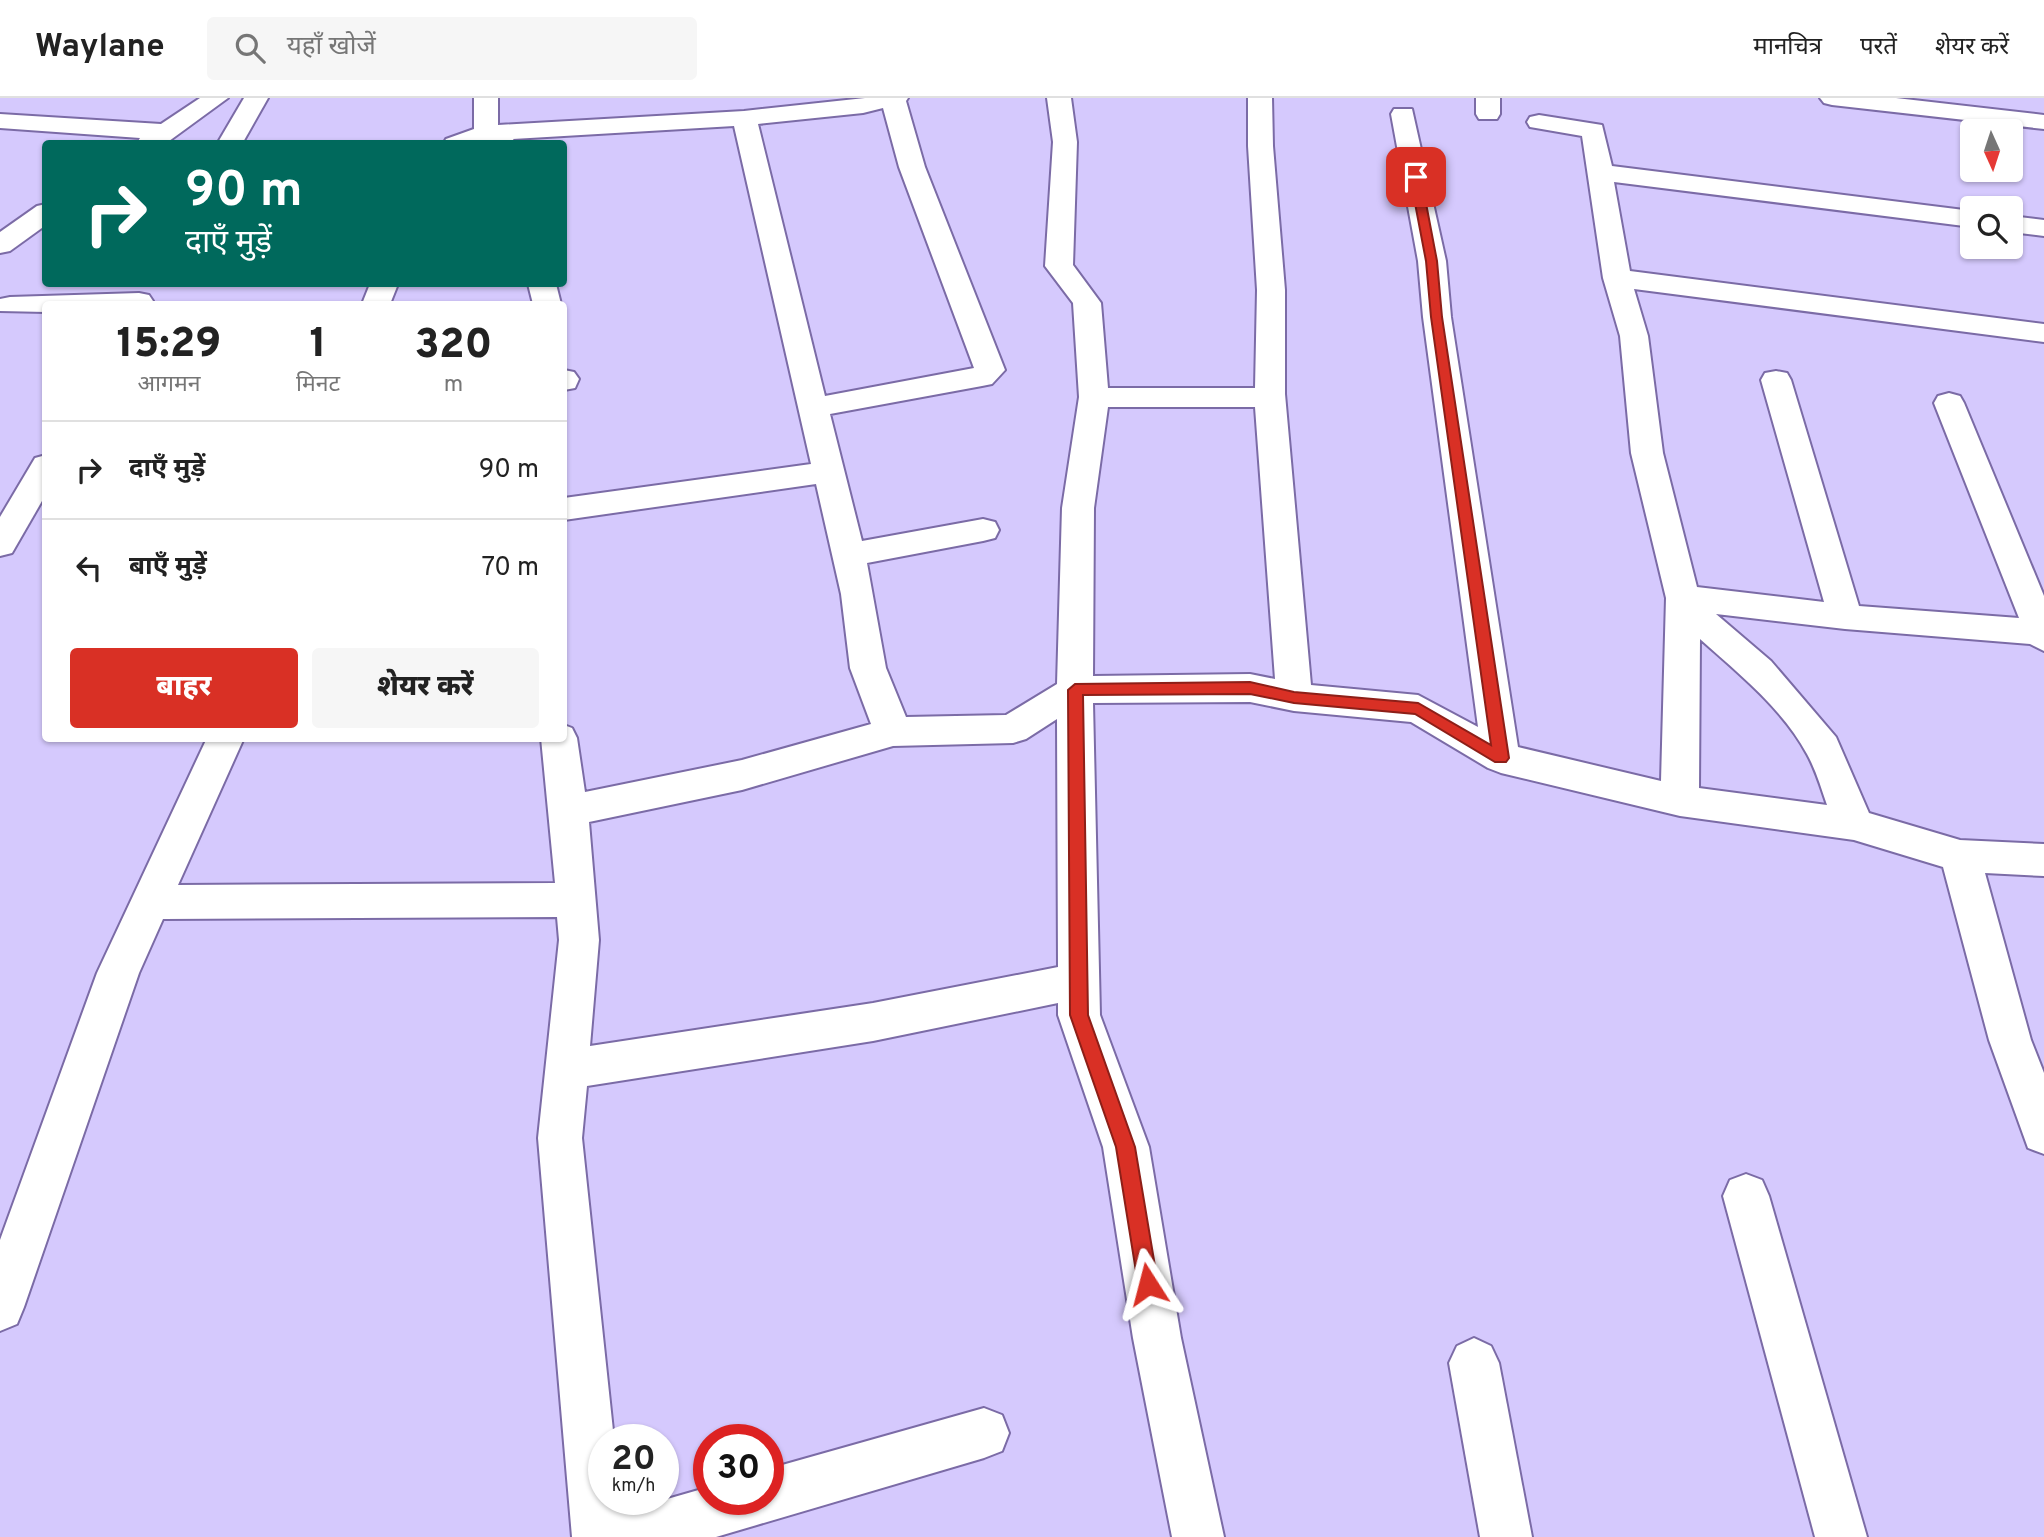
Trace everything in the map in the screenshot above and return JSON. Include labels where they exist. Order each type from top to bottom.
[{"type":"street","points":[[0,121],[156,138],[216,98]]},
{"type":"street","points":[[231,140],[256,98]]},
{"type":"street","points":[[486,98],[495,138],[863,107],[894,98],[916,179],[990,370],[982,377],[815,407]]},
{"type":"street","points":[[1059,98],[1065,142],[1059,266],[1087,303],[1094,397],[1078,508],[1075,690],[1079,1015],[1126,1147],[1157,1338],[1198,1537]]},
{"type":"street","points":[[1260,98],[1260,172],[1269,227],[1272,293],[1268,398],[1273,429],[1294,697]]},
{"type":"street","points":[[1832,98],[1946,104],[2044,121]]},
{"type":"street","points":[[1403,114],[1432,261],[1437,317],[1501,758]]},
{"type":"street","points":[[744,118],[803,370],[815,407],[830,472],[868,668],[893,732]]},
{"type":"street","points":[[1539,122],[1593,130],[1617,278],[1634,336],[1647,453],[1661,519],[1683,598],[1680,801]]},
{"type":"street","points":[[1598,173],[1960,218]]},
{"type":"street","points":[[7,234],[42,214]]},
{"type":"street","points":[[2023,225],[2044,228]]},
{"type":"street","points":[[1617,278],[2044,333]]},
{"type":"street","points":[[69,301],[142,296]]},
{"type":"street","points":[[10,305],[42,303]]},
{"type":"street","points":[[1776,380],[1845,617]]},
{"type":"street","points":[[1094,397],[1268,398]]},
{"type":"street","points":[[1683,598],[1845,617],[2043,635],[1949,403]]},
{"type":"street","points":[[0,545],[42,472]]},
{"type":"street","points":[[567,509],[830,472]]},
{"type":"street","points":[[848,555],[983,530]]},
{"type":"street","points":[[1683,598],[1704,623],[1758,670],[1823,747],[1854,824]]},
{"type":"street","points":[[569,811],[743,775],[893,732],[1013,729],[1075,690],[1250,688],[1294,697],[1418,709],[1501,758],[1680,801],[1854,824],[1960,856],[2044,860]]},
{"type":"street","points":[[0,1307],[118,973],[224,742]]},
{"type":"street","points":[[560,742],[569,811],[579,940],[561,1138],[598,1537]]},
{"type":"street","points":[[1960,856],[2027,1041],[2044,1133]]},
{"type":"street","points":[[151,902],[576,900]]},
{"type":"street","points":[[567,1069],[873,1022],[1078,981]]},
{"type":"street","points":[[1746,1196],[1841,1537]]},
{"type":"street","points":[[1474,1363],[1506,1537]]},
{"type":"street","points":[[784,1490],[984,1433]]},
{"type":"street","points":[[626,1537],[702,1515]]},
{"type":"route","points":[[1148,1284],[1126,1147],[1079,1015],[1075,690],[1250,688],[1294,697],[1418,709],[1501,758],[1457,439],[1437,317],[1432,261],[1416,177]]}]
